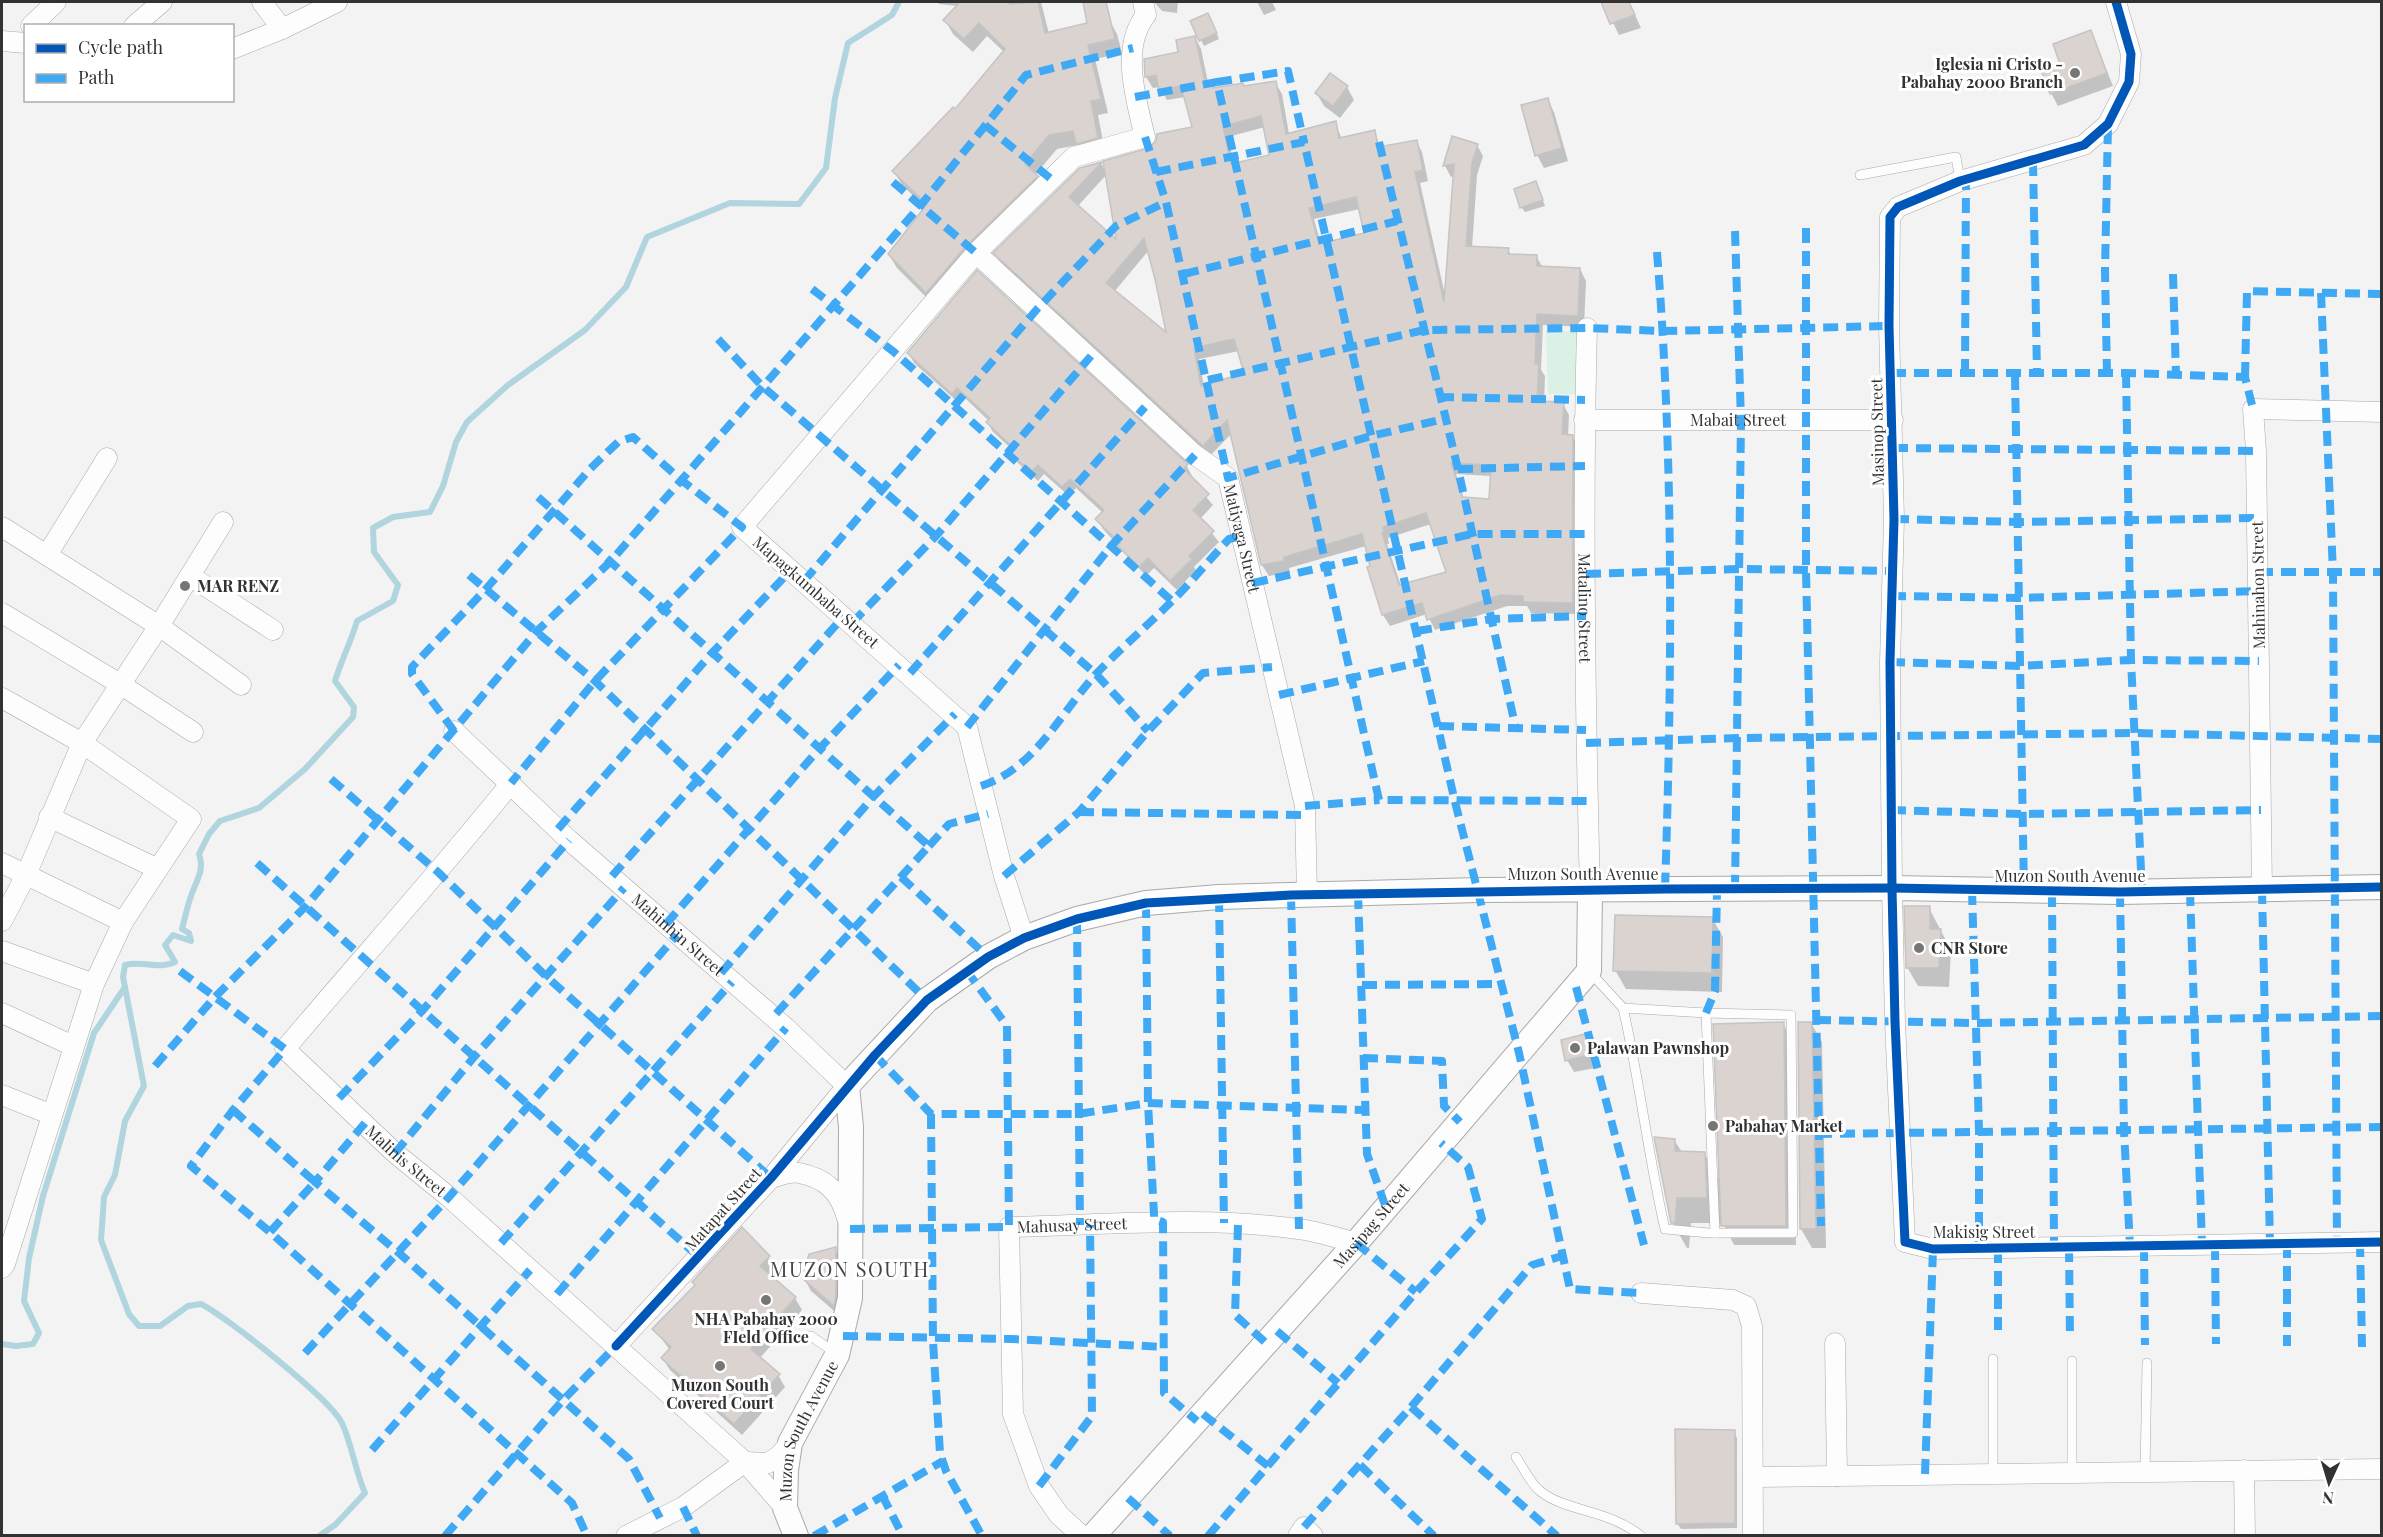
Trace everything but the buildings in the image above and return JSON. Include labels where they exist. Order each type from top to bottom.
[{"type":"street","points":[[33,24],[56,2]]},
{"type":"street","points":[[136,24],[162,2]]},
{"type":"street","points":[[262,2],[282,29]]},
{"type":"street","points":[[234,48],[282,29],[337,2]]},
{"type":"street","points":[[976,254],[1074,157],[1145,137],[1135,97],[1133,48],[1137,27],[1146,15],[1143,2]]},
{"type":"street","name":"Masinop Street","points":[[1892,888],[1890,662],[1894,519],[1889,326],[1890,217],[1898,207],[1960,181],[2084,145],[2108,124],[2128,82],[2131,54],[2116,2]]},
{"type":"street","name":"Matiyaga Street","points":[[976,254],[1195,455],[1228,477],[1305,806],[1307,895]]},
{"type":"street","name":"Mapagkumbaba Street","points":[[976,254],[742,526],[967,727],[1004,876],[1024,938]]},
{"type":"street","name":"Matalino Street","points":[[1587,328],[1584,420],[1586,743],[1590,889]]},
{"type":"street","name":"Mahinahon Street","points":[[2262,889],[2256,451],[2253,409],[2382,412]]},
{"type":"street","name":"Mabait Street","points":[[1584,420],[1893,420]]},
{"type":"street","points":[[47,555],[107,458]]},
{"type":"street","points":[[2,921],[26,875],[82,743],[159,626],[223,522]]},
{"type":"street","points":[[2,527],[159,626],[241,685]]},
{"type":"street","points":[[190,576],[273,630]]},
{"type":"street","points":[[2,613],[120,684],[193,732]]},
{"type":"street","points":[[2,698],[82,743],[191,819],[123,922],[94,984],[2,1268]]},
{"type":"street","name":"Mahinhin Street","points":[[454,731],[569,840],[786,1028],[847,1086]]},
{"type":"street","name":"Malinis Street","points":[[511,783],[439,873],[363,956],[285,1049],[395,1153],[449,1197],[745,1462],[785,1508]]},
{"type":"street","points":[[49,817],[158,869]]},
{"type":"street","points":[[2,863],[123,922]]},
{"type":"street","name":"Muzon South Avenue","points":[[796,1536],[785,1508],[786,1470],[790,1443],[837,1355],[850,1298],[851,1126],[847,1086],[927,1000],[974,966],[1024,938],[1077,919],[1146,903],[1219,897],[1590,889],[1892,888],[2120,892],[2382,887]]},
{"type":"street","name":"Makisig Street","points":[[1892,888],[1895,1022],[1905,1242],[1933,1249],[2382,1242]]},
{"type":"street","points":[[1589,971],[1590,889]]},
{"type":"street","points":[[2,951],[94,984]]},
{"type":"street","name":"Masipag Street","points":[[1093,1536],[1356,1243],[1589,971]]},
{"type":"street","points":[[2,1013],[73,1046]]},
{"type":"street","name":"Matapat Street","points":[[616,1346],[771,1178],[847,1086]]},
{"type":"street","points":[[2,1095],[52,1115]]},
{"type":"street","points":[[771,1178],[797,1172],[825,1183],[842,1198],[850,1229]]},
{"type":"street","name":"Mahusay Street","points":[[1082,1536],[1059,1515],[1039,1486],[1013,1414],[1009,1227],[1152,1222],[1224,1223],[1299,1229],[1356,1243]]},
{"type":"street","points":[[1641,1293],[1733,1300],[1746,1306],[1752,1326],[1753,1536]]},
{"type":"street","points":[[1835,1343],[1837,1476]]},
{"type":"street","points":[[626,1536],[683,1507],[745,1462],[768,1462],[779,1456],[790,1443]]},
{"type":"street","points":[[1753,1477],[2382,1469]]},
{"type":"street","points":[[2244,1470],[2245,1536]]},
{"type":"street","points":[[1298,1536],[1304,1527],[1313,1536]]},
{"type":"lane","points":[[1860,175],[1956,157],[1960,181]]},
{"type":"lane","points":[[1589,971],[1623,1008],[1637,1070],[1653,1175],[1665,1229],[1716,1233],[1793,1233],[1791,1015],[1623,1008]]},
{"type":"lane","points":[[1706,1012],[1716,1233]]},
{"type":"lane","points":[[811,1336],[837,1355]]},
{"type":"lane","points":[[1993,1359],[1993,1473]]},
{"type":"lane","points":[[2072,1361],[2072,1473]]},
{"type":"lane","points":[[2145,1472],[2147,1363]]},
{"type":"lane","points":[[1516,1456],[1539,1490],[1557,1501],[1607,1515],[1627,1524],[1641,1536]]},
{"type":"green space","points":[[1546,331],[1593,332],[1590,395],[1548,394]]},
{"type":"waterway","points":[[319,1536],[335,1525],[365,1493],[342,1423],[334,1412],[277,1359],[201,1304],[188,1306],[160,1326],[139,1326],[129,1314],[101,1240],[104,1197],[115,1175],[125,1121],[144,1086],[123,977],[125,965],[163,965],[175,962],[165,945],[173,935],[191,941],[189,933],[182,929],[199,875],[201,865],[199,854],[209,834],[220,821],[259,808],[305,769],[353,717],[354,707],[335,681],[337,674],[357,621],[393,601],[398,585],[374,552],[373,528],[393,517],[430,512],[443,486],[456,442],[467,422],[508,385],[585,330],[626,287],[647,237],[730,203],[799,204],[826,168],[835,98],[848,43],[892,15],[899,2]]},
{"type":"waterway","points":[[2,1344],[16,1346],[33,1344],[39,1333],[24,1301],[29,1258],[43,1196],[94,1033],[125,987]]},
{"type":"marked path","points":[[155,1066],[214,998],[305,907],[536,632],[610,562],[921,205],[1026,75],[1133,48]]},
{"type":"marked path","points":[[1217,82],[1288,71],[1304,142]]},
{"type":"marked path","points":[[1135,97],[1217,82],[1379,800],[1588,801]]},
{"type":"marked path","points":[[2107,374],[2105,271],[2108,124]]},
{"type":"marked path","points":[[985,125],[1051,179]]},
{"type":"marked path","points":[[1145,137],[1166,202],[1228,478],[1371,436],[1444,419]]},
{"type":"marked path","points":[[1156,172],[1304,142],[1455,802],[1519,1053],[1570,1289],[1641,1293]]},
{"type":"marked path","points":[[1379,142],[1458,469],[1516,729]]},
{"type":"marked path","points":[[2033,161],[2037,374]]},
{"type":"marked path","points":[[1965,374],[1966,180]]},
{"type":"marked path","points":[[893,182],[976,253]]},
{"type":"marked path","points":[[804,581],[1038,308],[1116,226],[1166,202]]},
{"type":"marked path","points":[[1184,274],[1397,221]]},
{"type":"marked path","points":[[1806,228],[1806,571],[1821,1226]]},
{"type":"marked path","points":[[1735,231],[1741,421],[1735,890]]},
{"type":"marked path","points":[[1657,252],[1663,331],[1669,490],[1670,650],[1665,889]]},
{"type":"marked path","points":[[2173,274],[2176,375]]},
{"type":"marked path","points":[[812,289],[894,352],[1172,601]]},
{"type":"marked path","points":[[2245,377],[2247,291],[2382,294]]},
{"type":"marked path","points":[[2321,293],[2333,573],[2337,1243]]},
{"type":"marked path","points":[[1208,380],[1424,330],[1587,328],[1663,331],[1889,326]]},
{"type":"marked path","points":[[718,339],[762,386],[1096,674],[1148,731]]},
{"type":"marked path","points":[[852,623],[936,536],[1091,356]]},
{"type":"marked path","points":[[1891,373],[2126,373],[2245,377],[2253,409]]},
{"type":"marked path","points":[[2126,373],[2131,660],[2142,891]]},
{"type":"marked path","points":[[2015,375],[2024,891]]},
{"type":"marked path","points":[[1439,397],[1585,400]]},
{"type":"marked path","points":[[910,673],[1145,407]]},
{"type":"marked path","points":[[454,731],[412,674],[412,667],[486,589],[590,469],[618,442],[633,437],[680,479],[742,527],[595,681],[511,783]]},
{"type":"marked path","points":[[1893,448],[2256,451]]},
{"type":"marked path","points":[[967,727],[1111,546],[1195,455]]},
{"type":"marked path","points":[[1458,469],[1585,466]]},
{"type":"marked path","points":[[538,497],[929,846],[773,1017]]},
{"type":"marked path","points":[[1894,519],[2018,522],[2257,518]]},
{"type":"marked path","points":[[1253,583],[1472,534],[1585,534]]},
{"type":"marked path","points":[[981,786],[1000,778],[1032,753],[1097,673],[1178,595],[1229,539],[1242,536]]},
{"type":"marked path","points":[[1586,574],[1740,569],[1892,571]]},
{"type":"marked path","points":[[558,829],[712,653],[791,570]]},
{"type":"marked path","points":[[2258,572],[2382,572]]},
{"type":"marked path","points":[[469,575],[595,681],[927,1000]]},
{"type":"marked path","points":[[1891,596],[2018,598],[2258,591]]},
{"type":"marked path","points":[[612,876],[844,616]]},
{"type":"marked path","points":[[1417,631],[1492,619],[1586,616]]},
{"type":"marked path","points":[[1890,662],[2020,666],[2131,660],[2259,661]]},
{"type":"marked path","points":[[1279,695],[1424,661]]},
{"type":"marked path","points":[[666,924],[820,748],[899,665]]},
{"type":"marked path","points":[[1004,876],[1079,812],[1148,731],[1203,673],[1272,667]]},
{"type":"marked path","points":[[721,973],[874,796],[955,714]]},
{"type":"marked path","points":[[1439,726],[1586,730]]},
{"type":"marked path","points":[[1586,743],[1738,738],[2134,733],[2382,739]]},
{"type":"marked path","points":[[331,779],[439,873],[547,977],[771,1178]]},
{"type":"marked path","points":[[1305,806],[1379,800]]},
{"type":"marked path","points":[[1891,810],[2024,814],[2261,810]]},
{"type":"marked path","points":[[1079,812],[1305,815]]},
{"type":"marked path","points":[[929,846],[949,824],[988,814]]},
{"type":"marked path","points":[[339,1098],[423,1010],[569,840]]},
{"type":"marked path","points":[[257,863],[700,1258]]},
{"type":"marked path","points":[[901,877],[988,957]]},
{"type":"marked path","points":[[395,1153],[474,1057],[624,888]]},
{"type":"marked path","points":[[2262,889],[2270,1244]]},
{"type":"marked path","points":[[1706,1013],[1715,991],[1717,890]]},
{"type":"marked path","points":[[1972,890],[1979,1131],[1979,1249]]},
{"type":"marked path","points":[[2190,891],[2202,1245]]},
{"type":"marked path","points":[[2052,892],[2054,1247]]},
{"type":"marked path","points":[[2120,892],[2124,1131],[2130,1246]]},
{"type":"marked path","points":[[1358,894],[1367,1154],[1386,1208]]},
{"type":"marked path","points":[[1291,895],[1299,1229]]},
{"type":"marked path","points":[[1219,897],[1224,1223]]},
{"type":"marked path","points":[[1146,903],[1148,1103],[1154,1219],[1163,1222],[1164,1393],[1197,1421]]},
{"type":"marked path","points":[[1077,919],[1080,1225]]},
{"type":"marked path","points":[[305,1353],[449,1197],[677,935]]},
{"type":"marked path","points":[[180,971],[285,1049],[233,1110],[191,1166],[270,1232],[572,1503],[587,1536]]},
{"type":"marked path","points":[[850,1229],[1009,1227],[1007,1026],[967,971]]},
{"type":"marked path","points":[[501,1243],[732,982]]},
{"type":"marked path","points":[[1362,985],[1501,984]]},
{"type":"marked path","points":[[1576,987],[1644,1245]]},
{"type":"marked path","points":[[1816,1020],[1975,1023],[2382,1016]]},
{"type":"marked path","points":[[557,1294],[786,1028]]},
{"type":"marked path","points":[[875,1055],[931,1114],[1078,1114],[1148,1103],[1364,1110]]},
{"type":"marked path","points":[[1363,1058],[1442,1061],[1444,1106],[1460,1122]]},
{"type":"marked path","points":[[233,1110],[315,1182],[270,1232]]},
{"type":"marked path","points":[[931,1114],[933,1341],[940,1453],[946,1471],[982,1536]]},
{"type":"marked path","points":[[365,1123],[315,1182],[399,1253],[629,1459],[660,1518]]},
{"type":"marked path","points":[[1817,1134],[2382,1127]]},
{"type":"marked path","points":[[1208,1536],[1416,1292],[1482,1219],[1468,1167],[1441,1143]]},
{"type":"marked path","points":[[1039,1486],[1092,1416],[1090,1225]]},
{"type":"marked path","points":[[1238,1225],[1235,1315],[1266,1343]]},
{"type":"marked path","points":[[2360,1242],[2362,1347]]},
{"type":"marked path","points":[[1356,1243],[1416,1292]]},
{"type":"marked path","points":[[2287,1243],[2287,1346]]},
{"type":"marked path","points":[[2215,1245],[2216,1344]]},
{"type":"marked path","points":[[2144,1246],[2145,1345]]},
{"type":"marked path","points":[[2069,1247],[2070,1338]]},
{"type":"marked path","points":[[1998,1248],[1998,1330]]},
{"type":"marked path","points":[[1925,1474],[1933,1249]]},
{"type":"marked path","points":[[1304,1527],[1411,1407],[1532,1265],[1562,1256]]},
{"type":"marked path","points":[[372,1450],[530,1270]]},
{"type":"marked path","points":[[1277,1331],[1338,1383]]},
{"type":"marked path","points":[[843,1336],[1011,1339],[1164,1347]]},
{"type":"marked path","points":[[445,1536],[563,1400],[616,1346]]},
{"type":"marked path","points":[[1411,1407],[1557,1536]]},
{"type":"marked path","points":[[1203,1414],[1268,1466]]},
{"type":"marked path","points":[[814,1536],[943,1461]]},
{"type":"marked path","points":[[1360,1465],[1434,1536]]},
{"type":"marked path","points":[[882,1495],[903,1536]]},
{"type":"marked path","points":[[1128,1498],[1170,1536]]},
{"type":"marked path","points":[[683,1507],[697,1536]]},
{"type":"cycle path","points":[[2116,2],[2131,54],[2129,82],[2108,124],[2084,145],[1960,181],[1898,207],[1890,217],[1889,326],[1894,519],[1890,662],[1892,888],[1895,1022],[1905,1242],[1933,1249],[2382,1242]]},
{"type":"cycle path","points":[[616,1346],[771,1178],[875,1055],[927,1000],[988,957],[1024,938],[1077,919],[1146,903],[1291,895],[1665,889],[1892,888],[2120,892],[2382,887]]},
{"type":"place","name":"Iglesia ni Cristo - Pabahay 2000 Branch","points":[[2075,73]]},
{"type":"place","name":"MAR RENZ","points":[[185,586]]},
{"type":"place","name":"CNR Store","points":[[1919,948]]},
{"type":"place","name":"Palawan Pawnshop","points":[[1575,1048]]},
{"type":"place","name":"Pabahay Market","points":[[1713,1126]]},
{"type":"place","name":"NHA Pabahay 2000 FIeld Office","points":[[766,1300]]},
{"type":"place","name":"Muzon South Covered Court","points":[[720,1366]]},
{"type":"district","name":"MUZON SOUTH","points":[[850,1270]]}]
